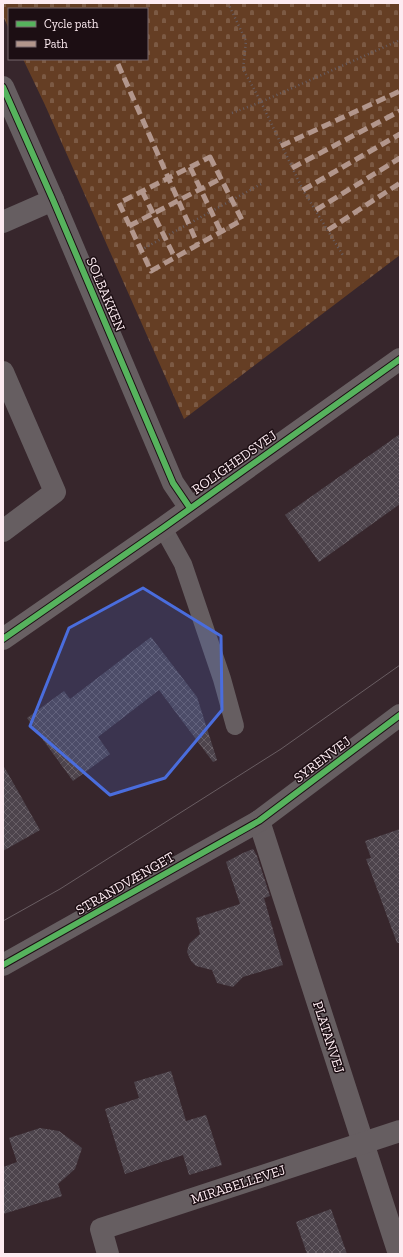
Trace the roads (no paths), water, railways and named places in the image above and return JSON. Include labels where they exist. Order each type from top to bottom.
[{"type":"street","name":"SOLBAKKEN","points":[[3,87],[53,200],[173,483],[190,508]]},
{"type":"street","points":[[3,222],[53,200]]},
{"type":"street","name":"ROLIGHEDSVEJ","points":[[3,639],[163,528],[400,359]]},
{"type":"street","points":[[3,372],[55,492],[3,531]]},
{"type":"street","name":"SYRENVEJ","points":[[259,821],[400,715]]},
{"type":"street","name":"STRANDVÆNGET","points":[[3,965],[259,821]]},
{"type":"street","name":"PLATANVEJ","points":[[259,821],[399,1254]]},
{"type":"street","name":"MIRABELLEVEJ","points":[[108,1254],[101,1229],[400,1131]]},
{"type":"lane","points":[[163,528],[183,564],[222,679],[235,726]]},
{"type":"tram line","points":[[3,921],[60,889],[281,749],[400,665]]}]
